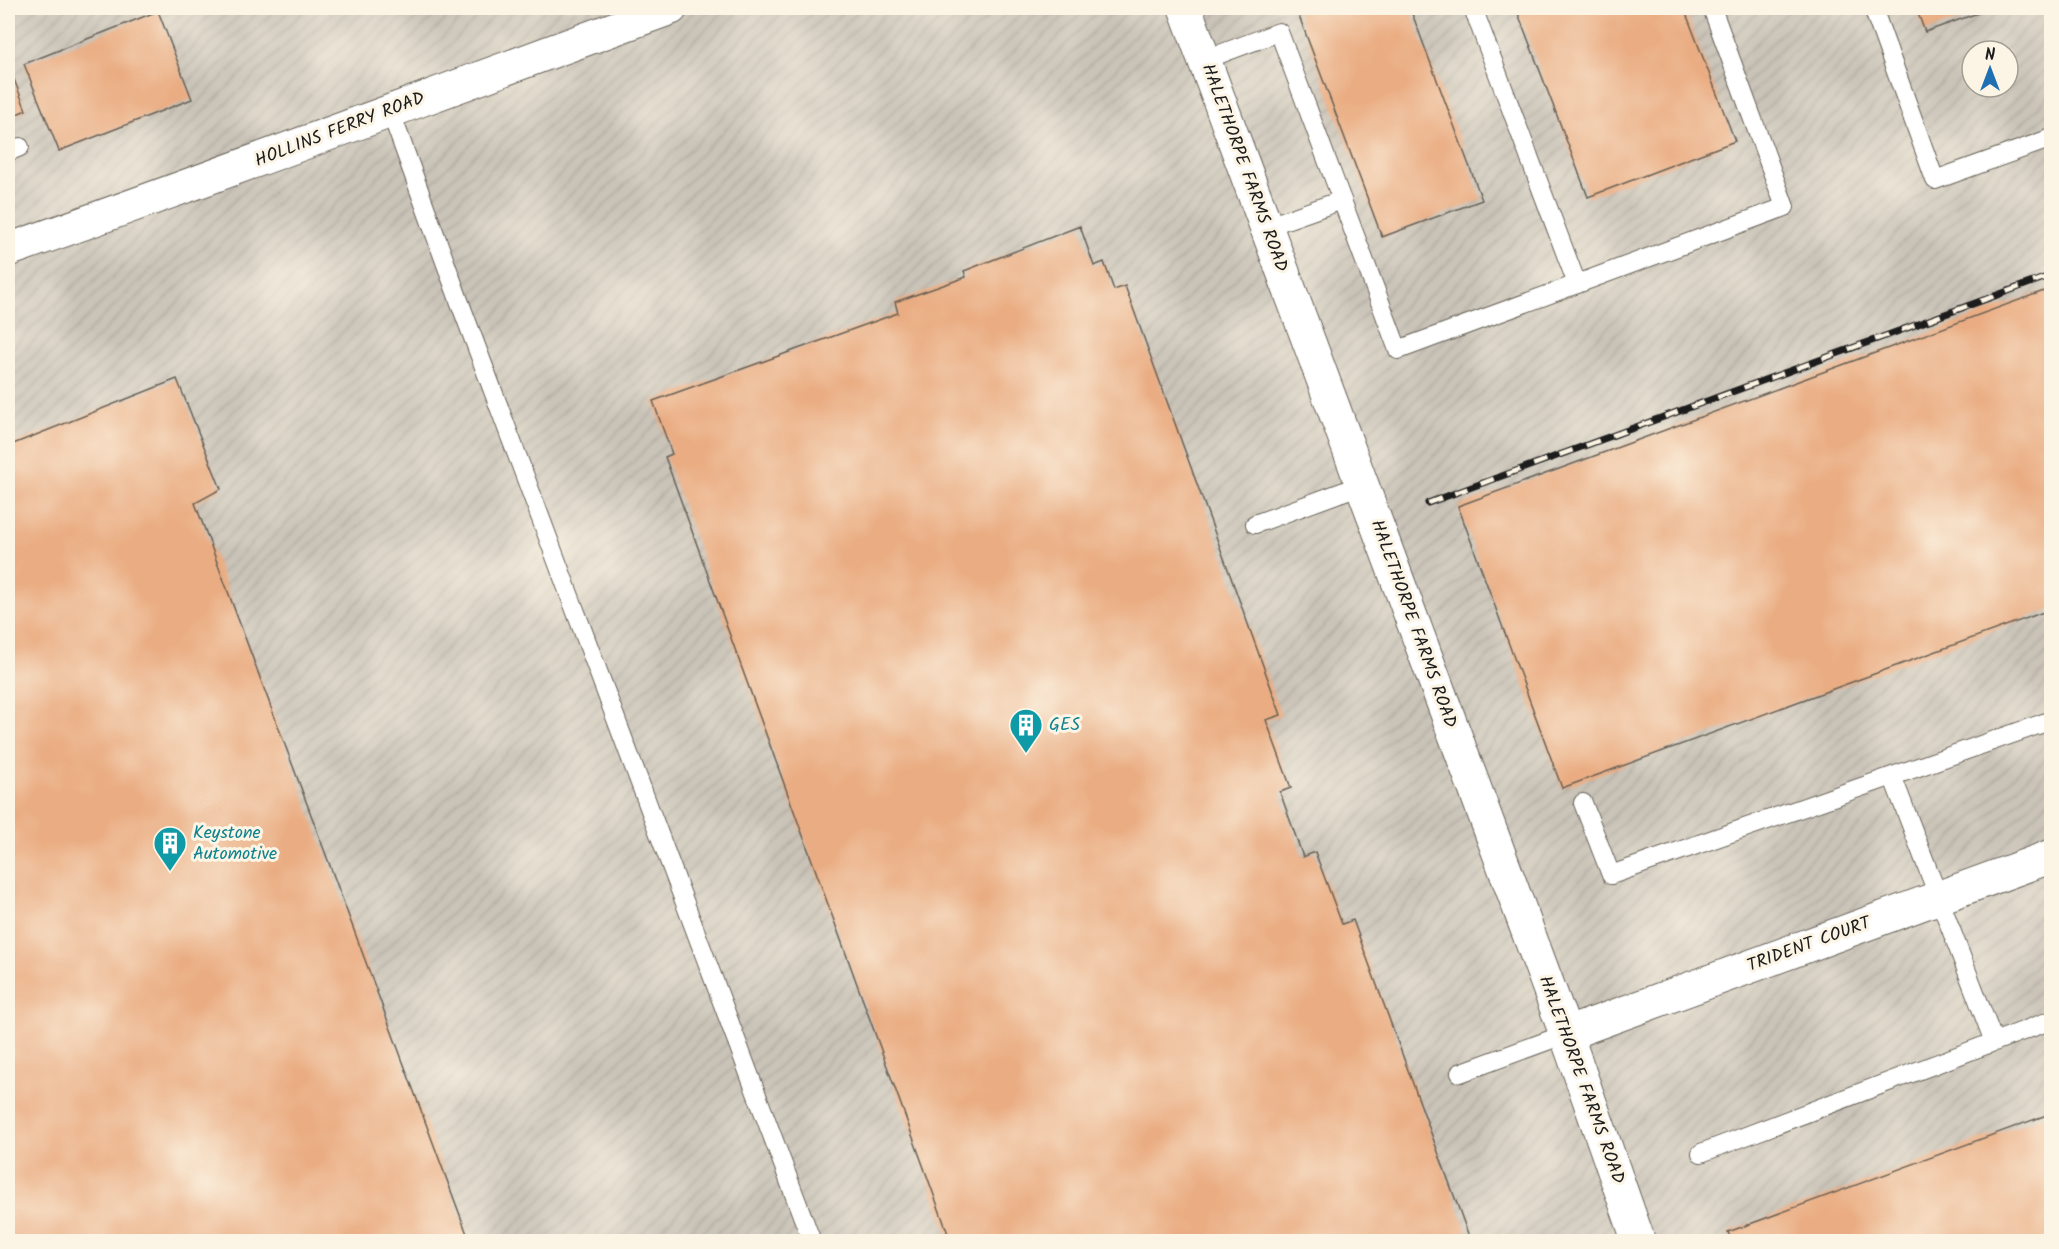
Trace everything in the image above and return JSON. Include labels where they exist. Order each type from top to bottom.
[{"type":"street","name":"HOLLINS FERRY ROAD","points":[[8,250],[246,166],[390,110],[671,8]]},
{"type":"street","name":"HALETHORPE FARMS ROAD","points":[[1185,8],[1566,1034],[1639,1242]]},
{"type":"street","name":"TRIDENT COURT","points":[[1566,1034],[2052,856]]},
{"type":"lane","points":[[1473,8],[1577,284]]},
{"type":"lane","points":[[1204,60],[1279,32],[1398,350],[1785,207],[1712,8]]},
{"type":"lane","points":[[1873,8],[1935,180],[2052,138]]},
{"type":"lane","points":[[390,110],[460,303],[812,1242]]},
{"type":"lane","points":[[1266,227],[1342,200]]},
{"type":"lane","points":[[1255,524],[1361,485]]},
{"type":"lane","points":[[1583,803],[1611,875],[1893,778],[2052,720]]},
{"type":"lane","points":[[1893,778],[1994,1042]]},
{"type":"lane","points":[[1701,1153],[2052,1020]]},
{"type":"lane","points":[[1460,1073],[1566,1034]]},
{"type":"shaded area","points":[[8,8],[2051,8],[2051,1241],[8,1241]]},
{"type":"building","points":[[1296,8],[1410,8],[1482,200],[1382,237]]},
{"type":"building","points":[[1516,8],[1684,8],[1735,141],[1588,197]]},
{"type":"building","points":[[1916,8],[1992,8],[1925,32]]},
{"type":"building","points":[[158,11],[192,99],[59,151],[24,64]]},
{"type":"building","points":[[8,64],[26,110],[8,118]]},
{"type":"building","name":"GES","points":[[1080,226],[1094,266],[1104,262],[1114,290],[1125,286],[1281,715],[1266,720],[1291,788],[1280,792],[1303,857],[1315,852],[1342,924],[1353,920],[1471,1242],[951,1242],[665,457],[672,454],[653,401],[898,313],[895,302],[966,277],[964,271]]},
{"type":"building","points":[[2052,288],[2052,609],[1562,788],[1458,506]]},
{"type":"building","name":"Keystone Automotive","points":[[177,379],[221,489],[195,503],[470,1242],[8,1242],[8,446]]},
{"type":"building","points":[[2052,1113],[2052,1242],[1732,1242],[1728,1232]]},
{"type":"railway","points":[[1428,503],[2052,275]]},
{"type":"place","name":"GES","points":[[1026,754]]},
{"type":"place","name":"Keystone Automotive","points":[[170,872]]}]
